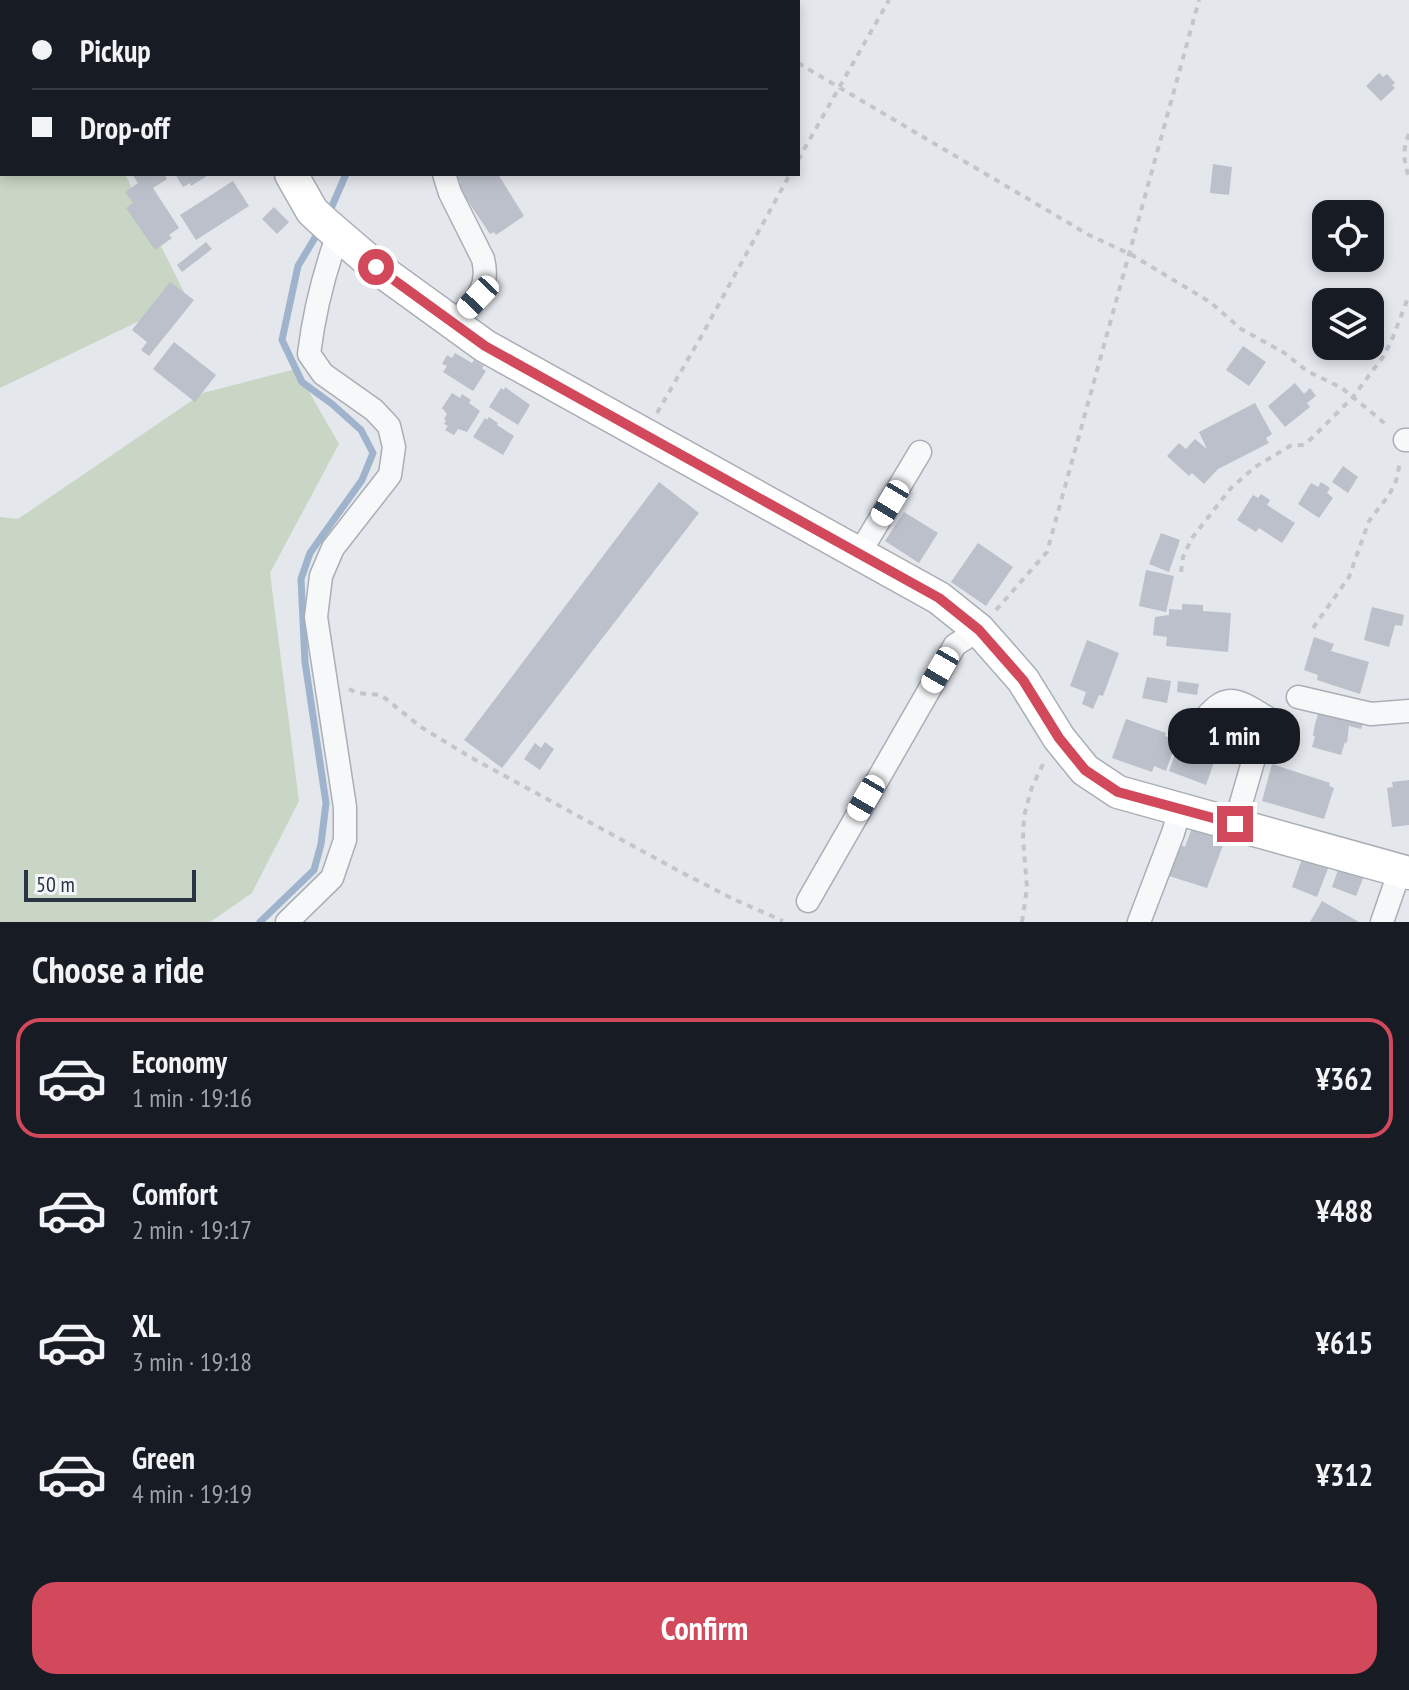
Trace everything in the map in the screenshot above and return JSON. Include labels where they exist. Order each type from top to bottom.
[{"type":"street","points":[[292,176],[325,223],[376,267],[485,346],[939,598],[979,630],[1023,680],[1059,738],[1085,770],[1118,792],[1405,872],[1382,922]]},
{"type":"street","points":[[445,176],[486,269],[486,280],[478,297],[453,324]]},
{"type":"street","points":[[287,922],[332,878],[345,840],[345,807],[316,617],[321,576],[333,548],[390,475],[394,447],[389,426],[374,410],[323,374],[309,354],[312,325],[327,264],[325,223]]},
{"type":"street","points":[[859,554],[920,452]]},
{"type":"street","points":[[808,901],[955,645],[979,630]]},
{"type":"street","points":[[1298,697],[1371,714],[1409,711]]},
{"type":"street","points":[[1200,724],[1220,703],[1231,700],[1266,717],[1235,824]]},
{"type":"street","points":[[1139,922],[1180,809]]},
{"type":"path","points":[[800,156],[889,0]]},
{"type":"path","points":[[979,630],[1047,552],[1199,0]]},
{"type":"path","points":[[800,64],[1089,235],[1210,302],[1241,329],[1283,352],[1307,371],[1342,388],[1407,440],[1396,481],[1369,521],[1349,577],[1313,628]]},
{"type":"path","points":[[1409,134],[1403,158],[1409,178]]},
{"type":"path","points":[[643,435],[789,176]]},
{"type":"path","points":[[1181,572],[1183,557],[1192,538],[1231,488],[1255,467],[1290,446],[1302,445],[1311,439],[1353,397],[1385,354],[1409,295]]},
{"type":"path","points":[[325,671],[357,693],[381,695],[438,739],[629,845],[783,921]]},
{"type":"path","points":[[1022,922],[1027,888],[1024,816],[1032,787],[1059,738]]},
{"type":"green space","points":[[0,176],[126,176],[187,298],[0,388]]},
{"type":"green space","points":[[296,369],[339,444],[270,573],[299,801],[252,893],[210,922],[0,922],[0,517],[18,519],[203,393]]},
{"type":"building","points":[[1379,73],[1383,77],[1387,74],[1395,83],[1392,85],[1395,88],[1381,101],[1366,86]]},
{"type":"building","points":[[1213,164],[1232,167],[1229,195],[1210,193]]},
{"type":"building","points":[[133,176],[165,176],[167,179],[153,188],[179,228],[169,235],[172,238],[155,250],[126,208],[133,203],[125,192],[138,183]]},
{"type":"building","points":[[176,176],[207,176],[191,186],[190,183],[183,187]]},
{"type":"building","points":[[456,176],[499,176],[524,216],[496,235],[494,232],[490,234],[457,185],[461,183]]},
{"type":"building","points":[[233,181],[249,206],[196,240],[180,215]]},
{"type":"building","points":[[274,207],[289,222],[277,234],[262,219]]},
{"type":"building","points":[[206,242],[212,249],[182,272],[177,265]]},
{"type":"building","points":[[170,282],[194,300],[149,356],[141,350],[147,342],[132,330]]},
{"type":"building","points":[[174,342],[216,375],[195,402],[153,369]]},
{"type":"building","points":[[1243,346],[1266,362],[1249,386],[1226,370]]},
{"type":"building","points":[[455,353],[484,366],[482,368],[486,371],[473,391],[443,372],[447,366],[442,364],[447,355],[452,358]]},
{"type":"building","points":[[1295,383],[1304,394],[1310,388],[1316,396],[1307,403],[1310,407],[1285,427],[1268,406]]},
{"type":"building","points":[[505,387],[530,405],[518,425],[489,407],[501,388],[504,390]]},
{"type":"building","points":[[452,393],[460,398],[462,394],[480,411],[467,432],[458,429],[454,435],[445,430],[448,426],[444,424],[447,414],[442,408]]},
{"type":"building","points":[[1255,403],[1272,434],[1266,438],[1269,443],[1218,469],[1204,484],[1192,473],[1189,476],[1167,456],[1179,443],[1186,449],[1195,439],[1207,449],[1199,432]]},
{"type":"building","points":[[489,417],[514,436],[503,455],[473,437],[485,418],[487,420]]},
{"type":"building","points":[[1343,466],[1358,477],[1348,493],[1332,482]]},
{"type":"building","points":[[659,482],[699,513],[502,768],[464,740]]},
{"type":"building","points":[[1321,482],[1330,488],[1327,493],[1333,498],[1319,518],[1298,504],[1311,483],[1318,487]]},
{"type":"building","points":[[1261,494],[1270,500],[1267,505],[1295,523],[1282,543],[1259,528],[1256,532],[1237,520],[1253,495],[1258,498]]},
{"type":"building","points":[[904,512],[938,533],[919,563],[885,541]]},
{"type":"building","points":[[1161,533],[1180,540],[1169,572],[1149,564]]},
{"type":"building","points":[[978,543],[1013,567],[986,606],[951,582]]},
{"type":"building","points":[[1146,570],[1174,576],[1166,612],[1139,606]]},
{"type":"building","points":[[1182,604],[1203,605],[1203,611],[1231,613],[1228,652],[1166,646],[1167,637],[1153,635],[1155,617],[1169,615],[1169,609],[1182,610]]},
{"type":"building","points":[[1372,607],[1404,615],[1402,626],[1395,625],[1389,647],[1364,640]]},
{"type":"building","points":[[1314,637],[1334,644],[1331,651],[1369,662],[1360,694],[1317,680],[1318,675],[1304,670]]},
{"type":"building","points":[[1087,640],[1119,653],[1103,696],[1099,695],[1093,709],[1082,704],[1086,692],[1070,686]]},
{"type":"building","points":[[1147,677],[1171,681],[1167,703],[1142,698]]},
{"type":"building","points":[[1178,681],[1199,684],[1197,695],[1177,692]]},
{"type":"building","points":[[1319,711],[1364,721],[1361,729],[1349,726],[1347,743],[1341,755],[1312,747]]},
{"type":"building","points":[[1126,719],[1177,740],[1166,771],[1154,766],[1152,772],[1112,758]]},
{"type":"building","points":[[1181,737],[1218,751],[1206,785],[1169,771]]},
{"type":"building","points":[[545,742],[554,749],[540,770],[524,759],[535,743],[541,748]]},
{"type":"building","points":[[1272,764],[1330,783],[1329,786],[1334,788],[1324,819],[1262,801]]},
{"type":"building","points":[[1409,780],[1409,825],[1392,827],[1387,788],[1393,787],[1392,782]]},
{"type":"building","points":[[1192,828],[1225,840],[1207,888],[1169,876],[1181,845],[1185,847]]},
{"type":"building","points":[[1303,856],[1329,866],[1317,897],[1292,887]]},
{"type":"building","points":[[1339,867],[1364,876],[1356,896],[1332,887]]},
{"type":"building","points":[[1322,901],[1359,922],[1310,922]]},
{"type":"waterway","points":[[329,213],[345,176]]},
{"type":"waterway","points":[[260,922],[314,870],[321,844],[326,803],[305,662],[301,579],[310,553],[362,480],[373,453],[361,430],[302,382],[282,340],[298,266],[319,231]]},
{"type":"route","points":[[376,267],[485,346],[939,598],[979,630],[1023,680],[1059,738],[1085,770],[1118,792],[1235,824]]}]
